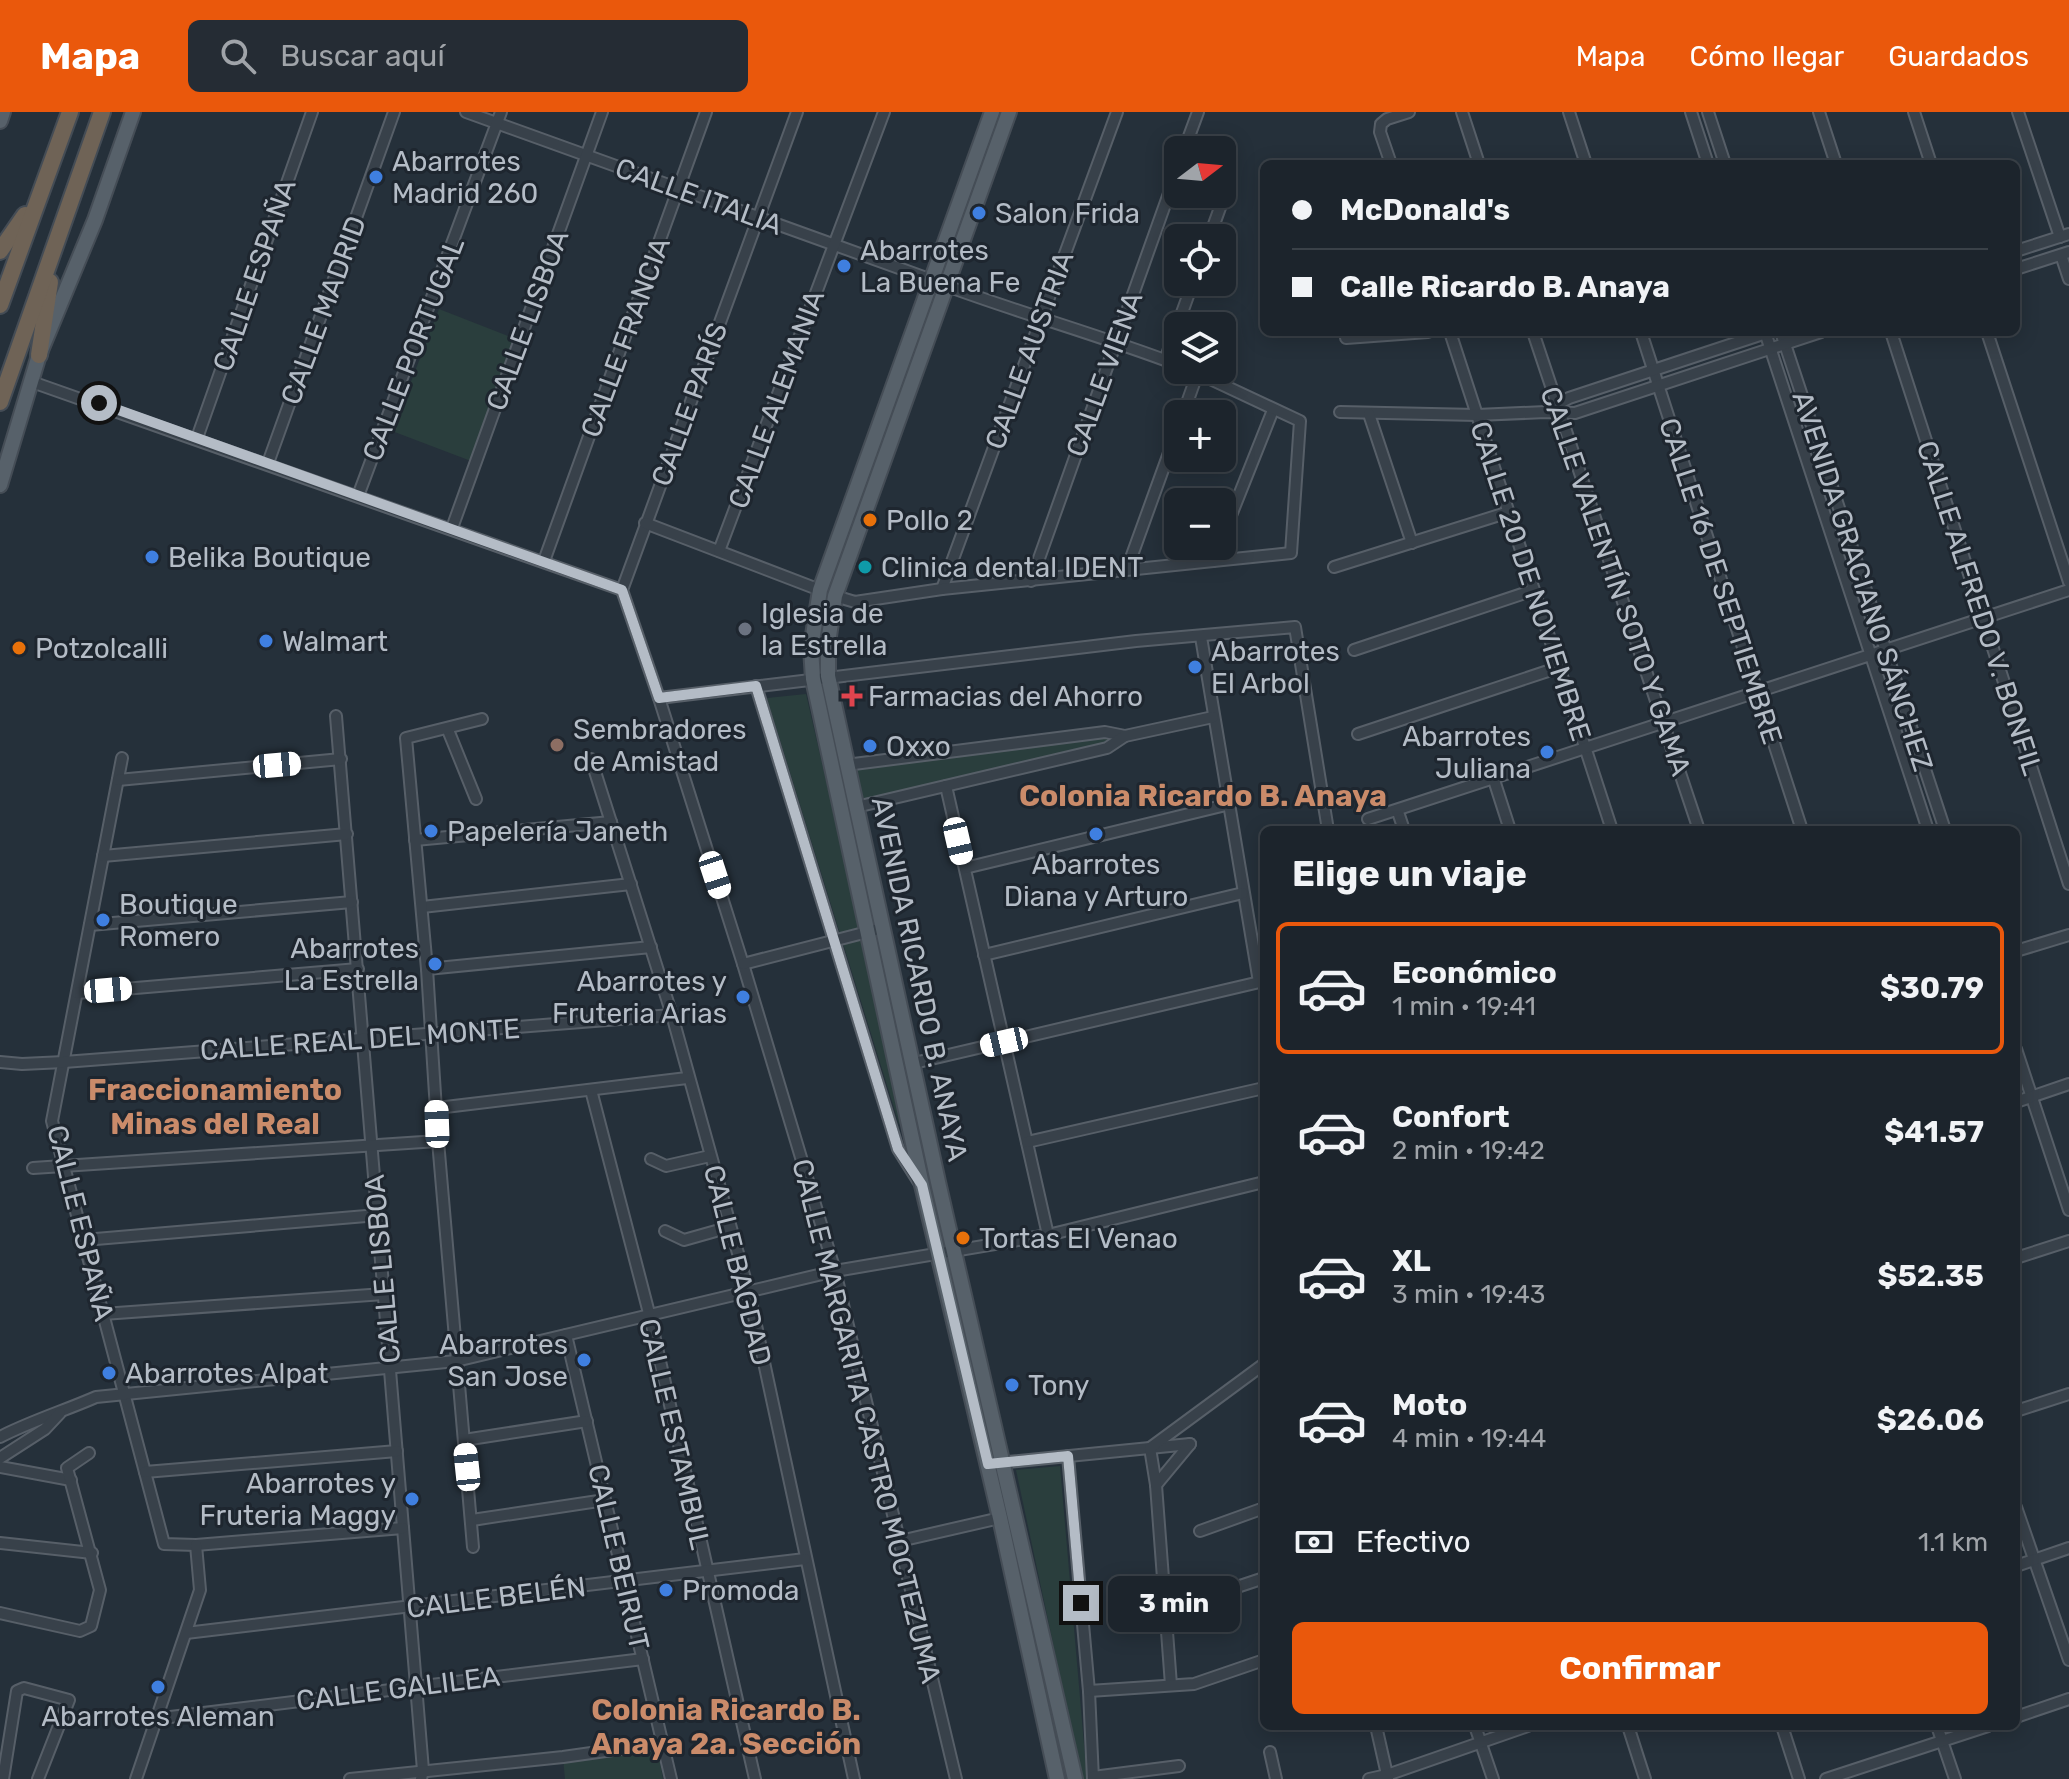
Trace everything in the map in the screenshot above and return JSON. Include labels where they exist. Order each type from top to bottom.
[{"type":"highway","points":[[0,305],[70,112]]},
{"type":"highway","points":[[0,402],[102,112]]},
{"type":"highway","points":[[0,251],[38,197]]},
{"type":"highway","points":[[39,355],[56,244]]},
{"type":"main road","points":[[0,121],[3,112]]},
{"type":"main road","points":[[0,485],[39,355],[95,220],[133,112]]},
{"type":"main road","name":"AVENIDA RICARDO B. ANAYA","points":[[992,112],[820,590],[811,648],[846,765],[914,1063],[954,1250],[988,1464],[1057,1779]]},
{"type":"main road","name":"AVENIDA RICARDO B. ANAYA","points":[[1009,112],[835,596],[820,678],[868,931],[922,1185],[938,1252],[1004,1463],[1075,1779]]},
{"type":"main road","points":[[958,207],[973,213]]},
{"type":"main road","points":[[905,353],[921,359]]},
{"type":"street","name":"CALLE ESPAÑA","points":[[197,438],[312,112]]},
{"type":"street","name":"CALLE MADRID","points":[[268,463],[394,112]]},
{"type":"street","name":"CALLE ITALIA","points":[[466,112],[499,118],[587,155],[932,280]]},
{"type":"street","name":"CALLE LISBOA","points":[[452,528],[602,112]]},
{"type":"street","name":"CALLE FRANCIA","points":[[544,561],[706,112]]},
{"type":"street","name":"CALLE PARÍS","points":[[622,590],[797,112]]},
{"type":"street","name":"CALLE ALEMANIA","points":[[719,551],[884,112]]},
{"type":"street","name":"CALLE AUSTRIA","points":[[942,589],[1117,112]]},
{"type":"street","points":[[1189,136],[1198,112]]},
{"type":"street","points":[[1390,160],[1380,132],[1381,124],[1409,112]]},
{"type":"street","points":[[1462,112],[1478,160]]},
{"type":"street","points":[[1569,112],[1585,160]]},
{"type":"street","points":[[1691,112],[1707,160]]},
{"type":"street","points":[[1708,112],[1724,160]]},
{"type":"street","points":[[1819,112],[1835,160]]},
{"type":"street","points":[[1914,112],[1930,160]]},
{"type":"street","points":[[2018,112],[2064,236],[2020,250]]},
{"type":"street","name":"CALLE PORTUGAL","points":[[358,496],[499,118]]},
{"type":"street","name":"CALLE VIENA","points":[[1031,581],[1164,207]]},
{"type":"street","points":[[2020,268],[2065,254],[2069,279]]},
{"type":"street","points":[[947,286],[1164,360]]},
{"type":"street","points":[[1346,338],[1373,336]]},
{"type":"street","name":"CALLE 20 DE NOVIEMBRE","points":[[1451,336],[1611,826]]},
{"type":"street","name":"CALLE VALENTÍN SOTO Y GAMA","points":[[1534,336],[1698,826]]},
{"type":"street","name":"CALLE 16 DE SEPTIEMBRE","points":[[1642,336],[1801,826]]},
{"type":"street","points":[[1340,412],[1477,415],[1546,412],[1653,370],[1754,336]]},
{"type":"street","name":"AVENIDA GRACIANO SÁNCHEZ","points":[[1767,336],[1927,826]]},
{"type":"street","name":"AVENIDA GRACIANO SÁNCHEZ","points":[[1782,336],[1944,826]]},
{"type":"street","points":[[1558,409],[1575,413],[1809,336]]},
{"type":"street","name":"CALLE ALFREDO V. BONFIL","points":[[1892,336],[2069,884]]},
{"type":"street","points":[[1988,336],[2069,582]]},
{"type":"street","points":[[32,382],[622,590],[659,698],[1136,641],[1295,627],[1327,826]]},
{"type":"street","points":[[835,596],[855,602],[942,589],[1291,553],[1300,421],[1220,384]]},
{"type":"street","points":[[1236,503],[1273,410]]},
{"type":"street","points":[[1369,414],[1412,543]]},
{"type":"street","points":[[1127,569],[1164,467]]},
{"type":"street","points":[[1334,567],[1509,512]]},
{"type":"street","points":[[645,523],[820,590]]},
{"type":"street","points":[[1354,650],[1534,590]]},
{"type":"street","points":[[1368,819],[1398,812],[2069,590]]},
{"type":"street","points":[[1201,637],[1243,893],[1260,973]]},
{"type":"street","points":[[1358,734],[1560,667]]},
{"type":"street","points":[[756,686],[898,1149],[922,1185]]},
{"type":"street","name":"CALLE MARGARITA CASTRO MOCTEZUMA","points":[[659,698],[835,1271],[956,1779]]},
{"type":"street","name":"CALLE LISBOA","points":[[336,716],[422,1775]]},
{"type":"street","points":[[856,807],[1107,748],[1125,736],[1213,717]]},
{"type":"street","points":[[473,1547],[406,738],[448,730],[482,719]]},
{"type":"street","points":[[448,730],[476,799]]},
{"type":"street","points":[[846,765],[1105,732],[1125,736]]},
{"type":"street","name":"CALLE ESPAÑA","points":[[122,758],[52,1121],[164,1544],[196,1545]]},
{"type":"street","points":[[118,780],[341,759]]},
{"type":"street","name":"CALLE BAGDAD","points":[[591,759],[672,1015],[749,1293],[854,1779]]},
{"type":"street","points":[[1494,780],[1509,826]]},
{"type":"street","points":[[946,786],[1048,1235]]},
{"type":"street","points":[[965,868],[1230,804]]},
{"type":"street","points":[[1398,812],[1403,826]]},
{"type":"street","points":[[415,840],[611,822]]},
{"type":"street","points":[[103,856],[347,834]]},
{"type":"street","points":[[422,907],[631,884]]},
{"type":"street","points":[[984,955],[1243,893]]},
{"type":"street","points":[[90,925],[352,902]]},
{"type":"street","points":[[743,964],[883,928]]},
{"type":"street","points":[[2020,950],[2069,935]]},
{"type":"street","points":[[427,969],[651,947]]},
{"type":"street","points":[[77,993],[358,969]]},
{"type":"street","points":[[914,1063],[1260,982]]},
{"type":"street","name":"CALLE REAL DEL MONTE","points":[[0,1062],[64,1062],[363,1038],[433,1036],[672,1015]]},
{"type":"street","points":[[2020,1062],[2069,1210]]},
{"type":"street","points":[[437,1108],[687,1078]]},
{"type":"street","points":[[2020,1101],[2069,1084]]},
{"type":"street","points":[[1027,1142],[1260,1089]]},
{"type":"street","name":"CALLE ESTAMBUL","points":[[591,1090],[650,1317],[755,1779]]},
{"type":"street","points":[[33,1168],[438,1141]]},
{"type":"street","points":[[651,1159],[666,1166],[710,1156]]},
{"type":"street","points":[[0,1437],[96,1397],[456,1361],[835,1271],[1048,1235],[1260,1183]]},
{"type":"street","points":[[84,1240],[378,1215]]},
{"type":"street","points":[[665,1231],[684,1240],[730,1227]]},
{"type":"street","points":[[2020,1257],[2069,1241]]},
{"type":"street","points":[[103,1314],[384,1294]]},
{"type":"street","name":"CALLE BEIRUT","points":[[566,1335],[671,1779]]},
{"type":"street","points":[[1150,1448],[1260,1367]]},
{"type":"street","points":[[2020,1410],[2069,1394]]},
{"type":"street","points":[[0,1458],[45,1429],[62,1412]]},
{"type":"street","points":[[464,1440],[587,1421]]},
{"type":"street","points":[[988,1464],[1190,1444],[1156,1485]]},
{"type":"street","points":[[1150,1448],[1156,1485],[1171,1685]]},
{"type":"street","points":[[145,1472],[397,1451]]},
{"type":"street","points":[[0,1613],[80,1631],[91,1626],[100,1590],[67,1468],[89,1453]]},
{"type":"street","points":[[1068,1456],[1089,1691],[1093,1778],[1179,1766]]},
{"type":"street","points":[[0,1467],[71,1480]]},
{"type":"street","points":[[472,1520],[605,1500]]},
{"type":"street","points":[[1200,1531],[1260,1509]]},
{"type":"street","points":[[900,1541],[1000,1518]]},
{"type":"street","points":[[2020,1519],[2069,1660]]},
{"type":"street","points":[[136,1779],[200,1590],[196,1545],[403,1528]]},
{"type":"street","points":[[0,1544],[92,1553]]},
{"type":"street","points":[[2020,1565],[2069,1548]]},
{"type":"street","name":"CALLE BELÉN","points":[[186,1633],[805,1559]]},
{"type":"street","points":[[1204,1598],[1260,1579]]},
{"type":"street","name":"CALLE GALILEA","points":[[154,1719],[643,1659]]},
{"type":"street","points":[[1089,1691],[1194,1684],[1260,1661]]},
{"type":"street","points":[[3,1779],[17,1691],[24,1688],[69,1700],[38,1779]]},
{"type":"street","points":[[2020,1716],[2069,1699]]},
{"type":"street","points":[[1377,1730],[1388,1777]]},
{"type":"street","points":[[1476,1730],[1493,1779]]},
{"type":"street","points":[[1369,1779],[1388,1777],[1516,1730]]},
{"type":"street","points":[[1629,1730],[1645,1779]]},
{"type":"street","points":[[1783,1730],[1799,1779]]},
{"type":"street","points":[[1938,1730],[1955,1779]]},
{"type":"street","points":[[1826,1779],[1976,1730]]},
{"type":"street","points":[[350,1779],[422,1775],[662,1743]]},
{"type":"street","points":[[1270,1752],[1276,1779]]},
{"type":"green space","points":[[439,309],[513,338],[471,461],[392,431]]},
{"type":"green space","points":[[806,694],[905,1122],[899,1124],[767,698]]},
{"type":"green space","points":[[1106,736],[1110,741],[1107,744],[864,800],[855,767]]},
{"type":"green space","points":[[1060,1466],[1087,1779],[1082,1779],[1016,1470]]},
{"type":"green space","points":[[657,1745],[663,1779],[565,1779],[563,1758]]},
{"type":"place","name":"Abarrotes Madrid 260","points":[[376,177]]},
{"type":"place","name":"Salon Frida","points":[[979,213]]},
{"type":"place","name":"Abarrotes La Buena Fe","points":[[844,266]]},
{"type":"place","name":"Pollo 2","points":[[870,520]]},
{"type":"place","name":"Belika Boutique","points":[[152,557]]},
{"type":"place","name":"Clinica dental IDENT","points":[[865,567]]},
{"type":"place","name":"Iglesia de la Estrella","points":[[745,629]]},
{"type":"place","name":"Walmart","points":[[266,641]]},
{"type":"place","name":"Potzolcalli","points":[[19,648]]},
{"type":"place","name":"Abarrotes El Arbol","points":[[1195,667]]},
{"type":"place","name":"Farmacias del Ahorro","points":[[852,696]]},
{"type":"place","name":"Sembradores de Amistad","points":[[557,745]]},
{"type":"place","name":"Oxxo","points":[[870,746]]},
{"type":"place","name":"Abarrotes Juliana","points":[[1547,752]]},
{"type":"place","name":"Papelería Janeth","points":[[431,831]]},
{"type":"place","name":"Abarrotes Diana y Arturo","points":[[1096,834]]},
{"type":"place","name":"Boutique Romero","points":[[103,920]]},
{"type":"place","name":"Abarrotes La Estrella","points":[[435,964]]},
{"type":"place","name":"Abarrotes y Fruteria Arias","points":[[743,997]]},
{"type":"place","name":"Tortas El Venao","points":[[963,1238]]},
{"type":"place","name":"Abarrotes San Jose","points":[[584,1360]]},
{"type":"place","name":"Abarrotes Alpat","points":[[109,1373]]},
{"type":"place","name":"Tony","points":[[1012,1385]]},
{"type":"place","name":"Abarrotes y Fruteria Maggy","points":[[412,1499]]},
{"type":"place","name":"Promoda","points":[[666,1590]]},
{"type":"place","name":"Abarrotes Aleman","points":[[158,1687]]},
{"type":"district","name":"Colonia Ricardo B. Anaya","points":[[1203,796]]},
{"type":"district","name":"Fraccionamiento Minas del Real","points":[[215,1107]]},
{"type":"district","name":"Colonia Ricardo B. Anaya 2a. Sección","points":[[726,1727]]},
{"type":"route","points":[[99,403],[622,590],[659,698],[756,686],[898,1149],[922,1185],[988,1464],[1068,1456],[1081,1603]]}]
